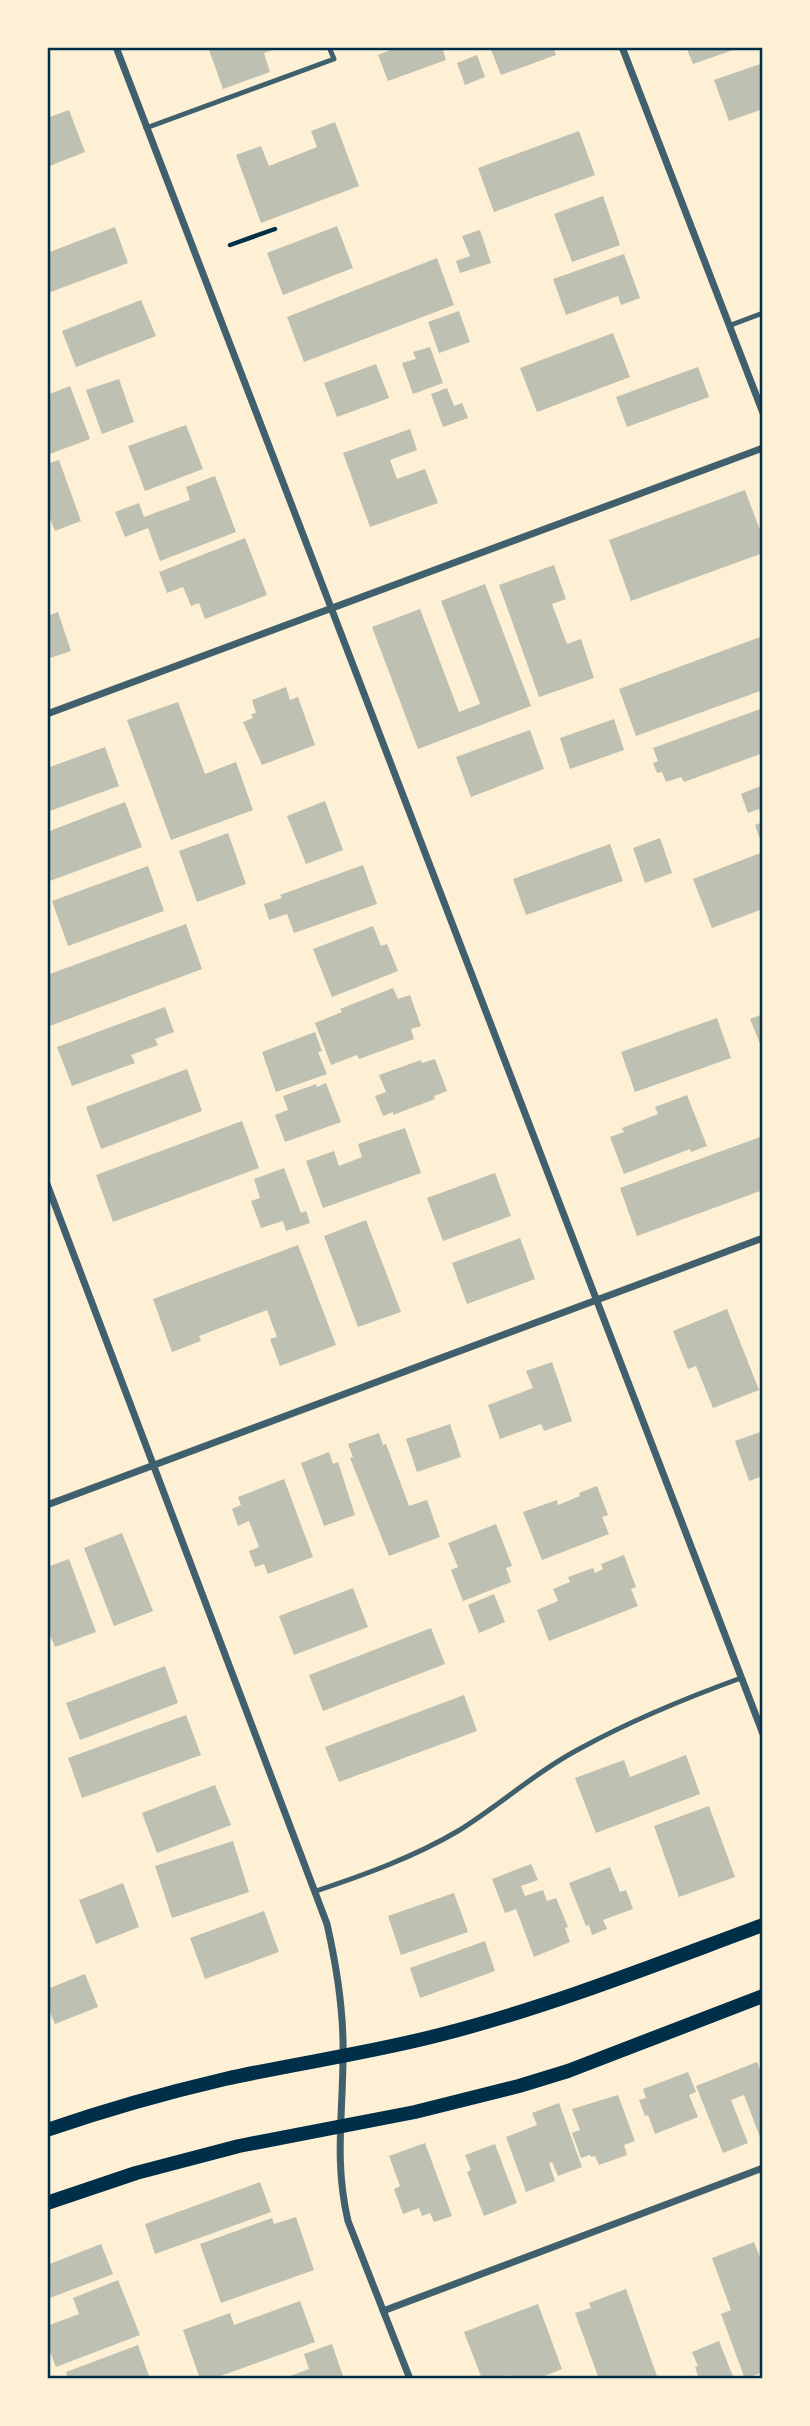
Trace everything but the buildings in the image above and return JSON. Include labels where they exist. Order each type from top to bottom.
[{"type":"main road","points":[[47,2130],[199,2085],[441,2035],[517,2014],[763,1925]]},
{"type":"main road","points":[[47,2203],[136,2173],[198,2156],[415,2112],[568,2071],[763,1996]]},
{"type":"street","points":[[116,47],[763,1734]]},
{"type":"street","points":[[622,47],[763,413]]},
{"type":"street","points":[[47,714],[763,448]]},
{"type":"street","points":[[47,1184],[327,1924],[339,1979],[344,2056],[339,2126],[341,2193],[348,2221],[410,2379]]},
{"type":"street","points":[[47,1505],[763,1237]]},
{"type":"street","points":[[383,2311],[763,2168]]},
{"type":"lane","points":[[146,128],[334,59],[329,47]]},
{"type":"lane","points":[[731,325],[763,313]]},
{"type":"lane","points":[[316,1891],[366,1874],[425,1848],[458,1830],[579,1749],[675,1702],[741,1678]]},
{"type":"path","points":[[230,245],[275,229]]}]
